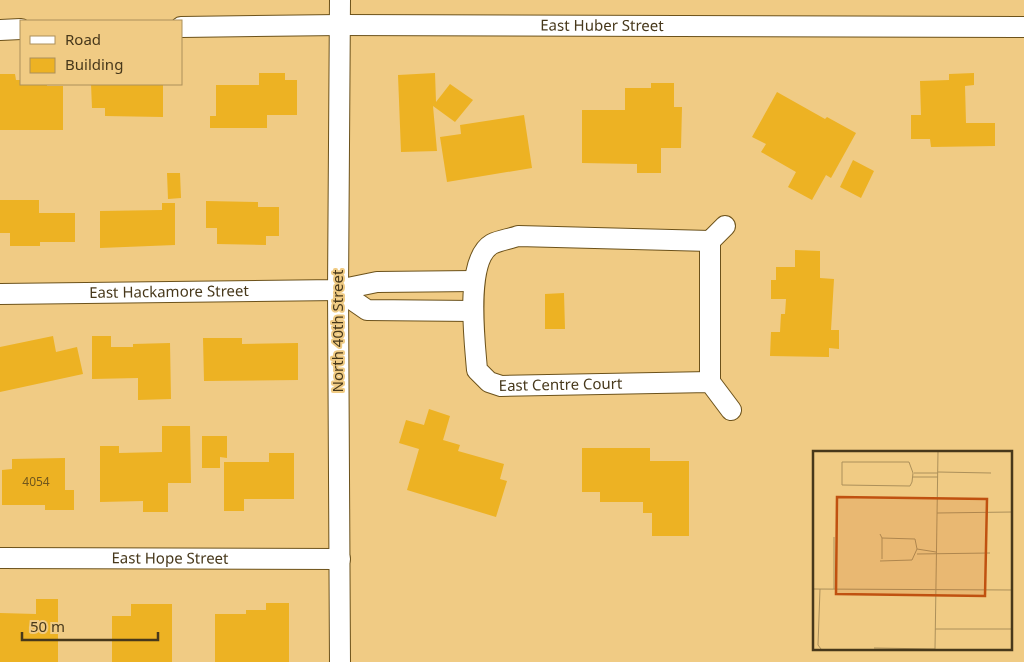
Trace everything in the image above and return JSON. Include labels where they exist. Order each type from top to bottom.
[{"type":"street","name":"North 40th Street","points":[[340,0],[338,290],[340,662]]},
{"type":"street","name":"East Huber Street","points":[[182,27],[340,25],[1024,27]]},
{"type":"street","points":[[0,30],[20,29]]},
{"type":"street","points":[[725,226],[710,241],[710,382],[731,410]]},
{"type":"street","name":"East Centre Court","points":[[710,241],[518,236],[490,245],[479,261],[474,282],[473,311],[477,370],[489,382],[501,386],[710,382]]},
{"type":"street","points":[[428,281],[428,311]]},
{"type":"street","points":[[338,290],[377,282],[474,282]]},
{"type":"street","points":[[338,290],[366,310],[473,311]]},
{"type":"street","name":"East Hackamore Street","points":[[0,294],[338,290]]},
{"type":"street","name":"East Hope Street","points":[[0,558],[340,559]]},
{"type":"building","points":[[259,73],[285,73],[285,80],[297,80],[297,115],[267,115],[267,128],[210,128],[210,116],[216,116],[216,85],[259,85]]},
{"type":"building","points":[[435,73],[436,102],[450,84],[473,100],[455,122],[433,106],[437,151],[401,152],[398,75]]},
{"type":"building","points":[[974,73],[974,85],[965,86],[966,123],[995,123],[995,146],[931,147],[930,139],[911,139],[911,115],[921,115],[920,81],[949,80],[949,74]]},
{"type":"building","points":[[0,74],[15,74],[16,80],[20,80],[20,85],[63,86],[63,130],[0,130]]},
{"type":"building","points":[[651,83],[674,83],[674,107],[682,107],[681,148],[661,148],[661,173],[637,173],[637,164],[582,163],[582,110],[625,110],[625,88],[651,88]]},
{"type":"building","points":[[91,85],[163,85],[163,117],[105,116],[105,108],[92,108]]},
{"type":"building","points":[[777,92],[825,119],[827,117],[856,133],[831,178],[826,175],[812,200],[788,187],[796,172],[761,152],[766,144],[752,137]]},
{"type":"building","points":[[524,115],[532,168],[447,182],[440,137],[461,134],[460,125]]},
{"type":"building","points":[[853,160],[874,171],[861,198],[840,187]]},
{"type":"building","points":[[167,173],[180,173],[181,198],[168,199]]},
{"type":"building","points":[[0,200],[39,200],[39,213],[75,213],[75,242],[40,242],[40,246],[10,246],[10,233],[0,233]]},
{"type":"building","points":[[206,201],[258,202],[258,207],[279,207],[279,236],[266,236],[266,245],[217,244],[217,228],[206,228]]},
{"type":"building","points":[[162,203],[175,203],[175,245],[100,248],[100,211],[162,210]]},
{"type":"building","points":[[795,250],[820,251],[820,278],[834,279],[831,330],[839,330],[839,349],[829,348],[829,357],[770,356],[771,332],[780,332],[781,314],[785,314],[786,299],[771,299],[771,280],[776,280],[776,267],[795,267]]},
{"type":"building","points":[[564,293],[565,329],[545,329],[545,294]]},
{"type":"building","points":[[53,336],[56,352],[77,347],[83,374],[0,392],[0,347]]},
{"type":"building","points":[[92,336],[111,336],[111,347],[133,347],[133,344],[170,343],[171,399],[138,400],[138,378],[92,379]]},
{"type":"building","points":[[203,338],[242,338],[242,344],[298,343],[298,380],[204,381]]},
{"type":"building","points":[[429,409],[450,416],[443,440],[460,445],[458,451],[504,464],[500,479],[507,481],[496,517],[407,490],[419,449],[399,443],[406,420],[424,425]]},
{"type":"building","points":[[162,426],[190,426],[191,483],[168,483],[168,512],[143,512],[143,501],[100,502],[100,446],[119,446],[119,453],[162,452]]},
{"type":"building","points":[[202,436],[227,436],[227,458],[220,457],[220,468],[202,468]]},
{"type":"building","points":[[582,448],[650,448],[650,461],[689,461],[689,536],[652,536],[652,513],[643,513],[643,502],[600,502],[600,492],[582,492]]},
{"type":"building","points":[[269,453],[294,453],[294,499],[244,499],[244,511],[224,511],[224,462],[269,462]]},
{"type":"building","points":[[65,458],[65,490],[74,490],[74,510],[45,510],[45,505],[2,505],[2,470],[12,469],[12,459]]},
{"type":"building","points":[[36,599],[58,599],[58,662],[0,662],[0,613],[36,614]]},
{"type":"building","points":[[266,603],[289,603],[289,662],[215,662],[215,614],[246,614],[246,610],[266,610]]},
{"type":"building","points":[[131,604],[172,604],[172,662],[112,662],[112,616],[131,616]]}]
